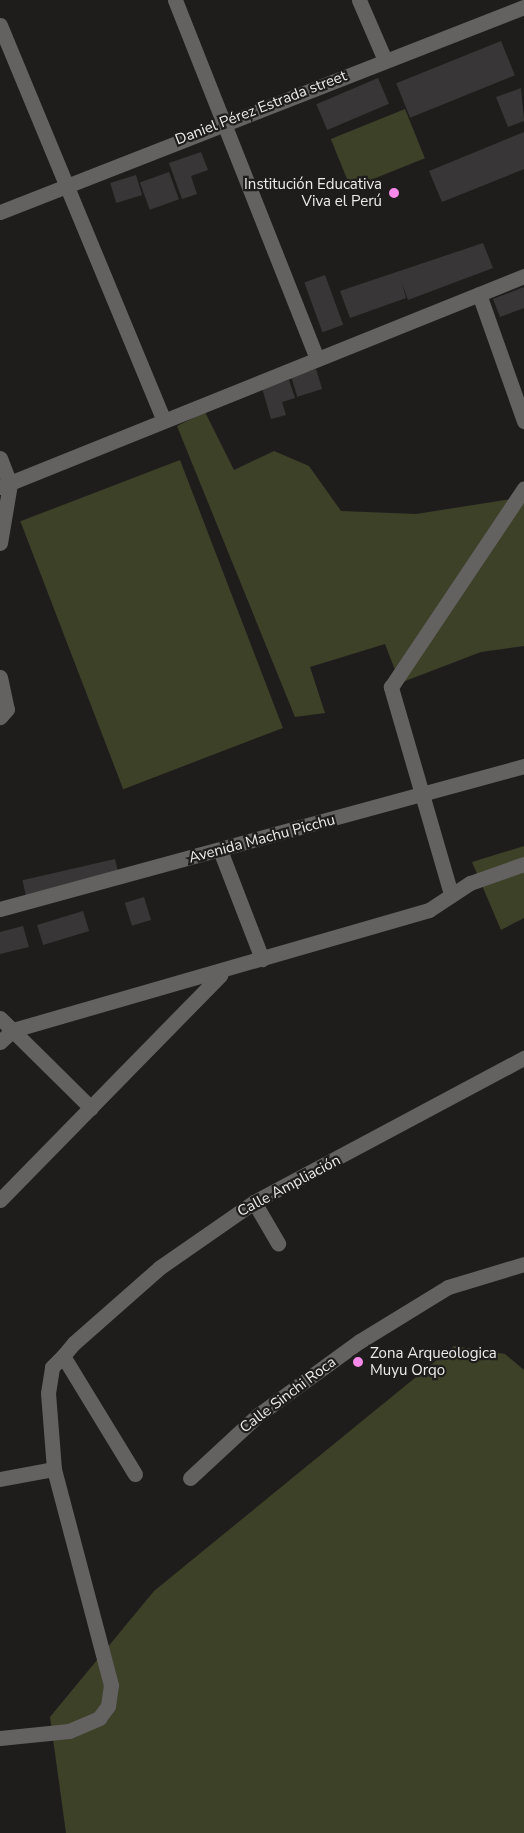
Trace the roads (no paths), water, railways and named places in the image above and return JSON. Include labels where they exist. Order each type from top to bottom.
[{"type":"street","points":[[174,0],[226,121],[317,359]]},
{"type":"street","points":[[359,0],[386,60]]},
{"type":"street","name":"Daniel Pérez Estrada street","points":[[0,212],[226,121],[524,8]]},
{"type":"street","points":[[0,25],[163,418]]},
{"type":"street","points":[[5,485],[163,418],[524,276]]},
{"type":"street","points":[[479,294],[524,420]]},
{"type":"street","points":[[0,458],[5,485],[0,543]]},
{"type":"street","points":[[451,894],[391,687],[524,488]]},
{"type":"street","points":[[0,677],[4,713]]},
{"type":"street","name":"Avenida Machu Picchu","points":[[0,909],[422,796],[524,766]]},
{"type":"street","points":[[220,850],[262,959]]},
{"type":"street","points":[[0,1042],[13,1030],[222,974],[262,959],[429,910],[451,894],[524,864]]},
{"type":"street","points":[[0,1200],[222,974]]},
{"type":"street","points":[[0,1018],[91,1108]]},
{"type":"street","name":"Calle Ampliación","points":[[0,1738],[69,1731],[99,1718],[108,1706],[111,1685],[54,1469],[48,1393],[52,1367],[74,1343],[159,1268],[254,1202],[524,1058]]},
{"type":"street","points":[[254,1202],[278,1243]]},
{"type":"street","name":"Calle Sinchi Roca","points":[[189,1478],[258,1415],[360,1341],[448,1287],[524,1264]]},
{"type":"street","points":[[63,1356],[135,1474]]},
{"type":"street","points":[[0,1479],[54,1469]]},
{"type":"place","name":"Institución Educativa Viva el Perú","points":[[394,193]]},
{"type":"place","name":"Zona Arqueologica Muyu Orqo","points":[[358,1362]]}]
